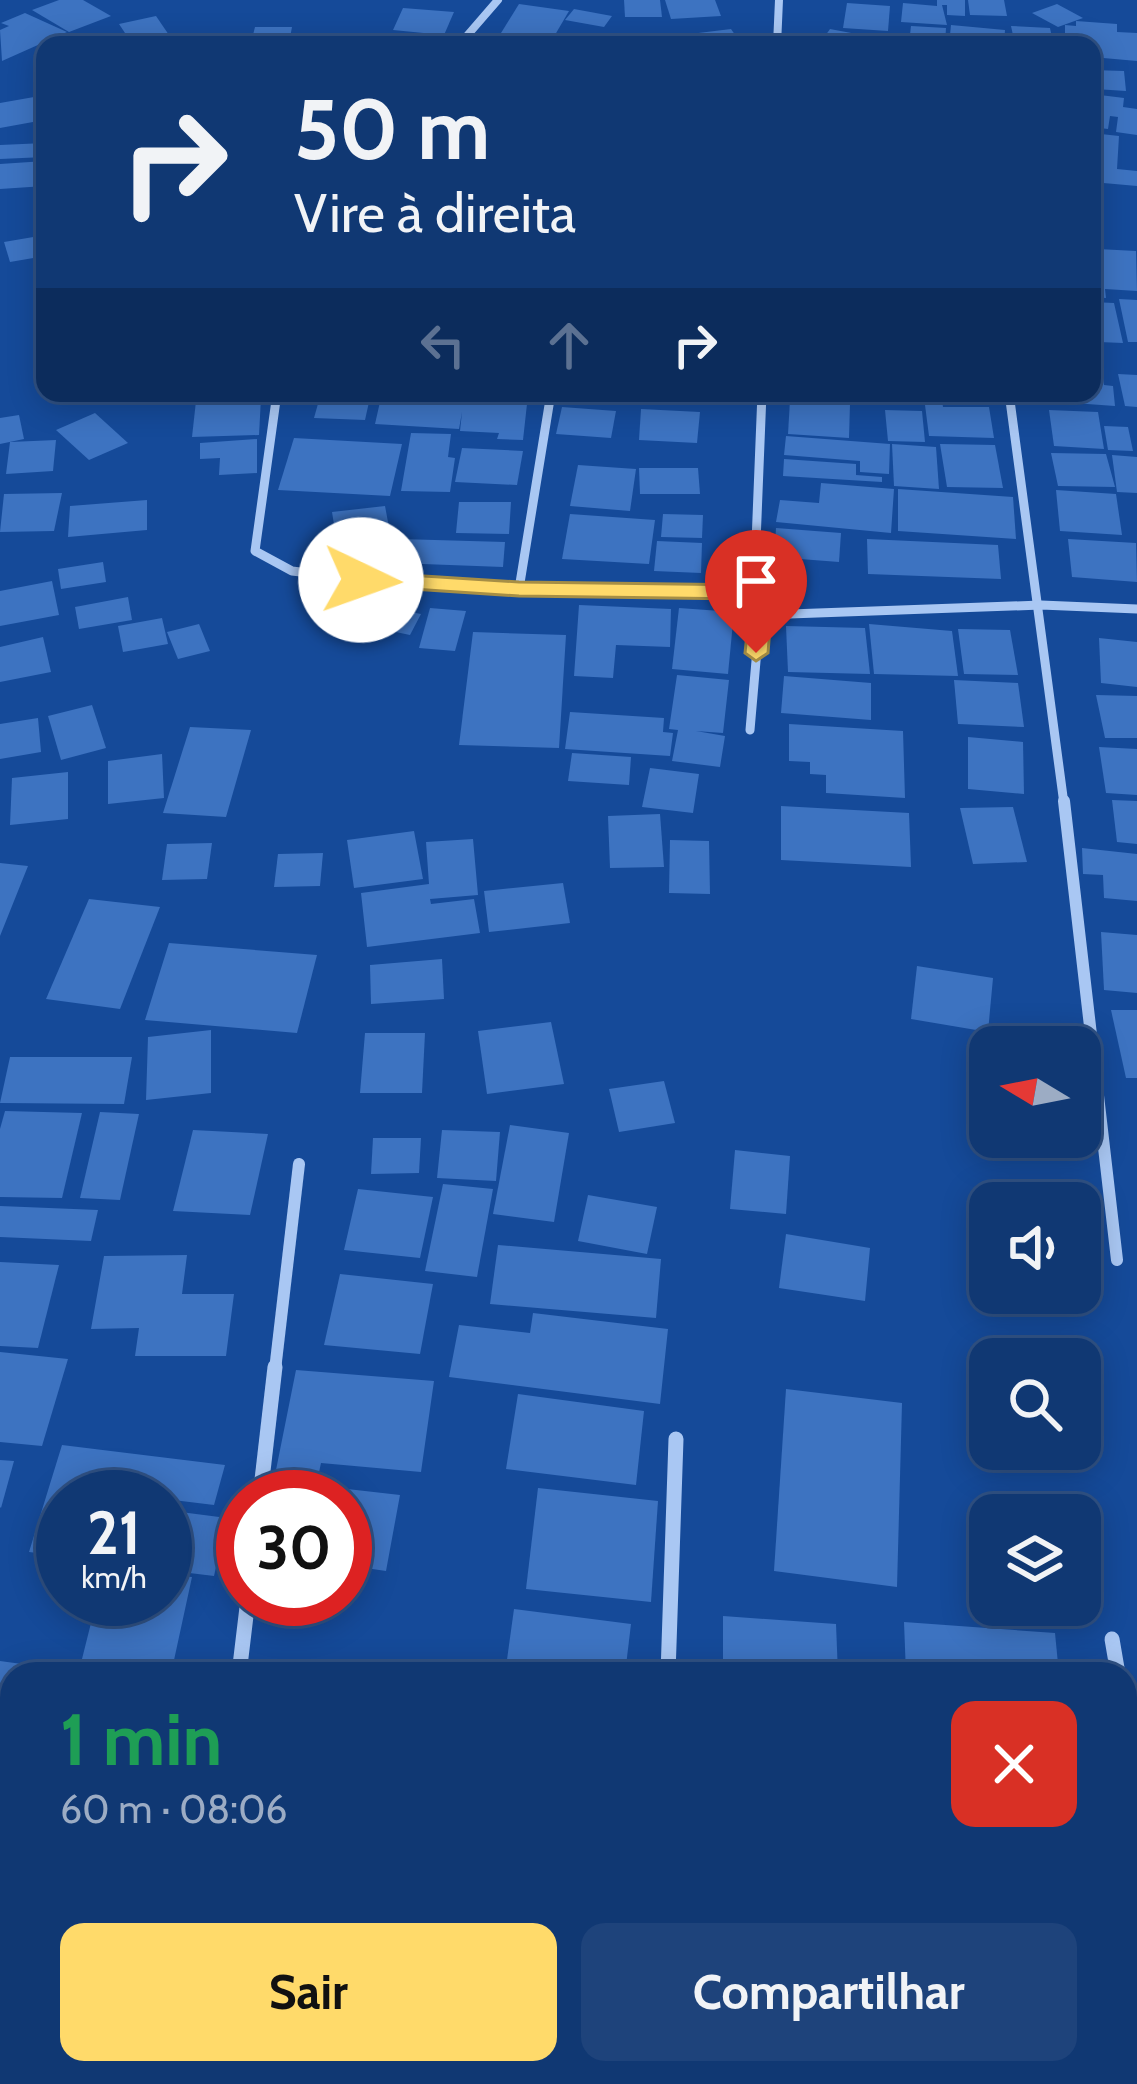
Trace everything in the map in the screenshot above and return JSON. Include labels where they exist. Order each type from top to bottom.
[{"type":"street","points":[[467,36],[498,0]]},
{"type":"street","points":[[777,36],[779,0]]},
{"type":"street","points":[[276,402],[255,551],[292,571],[519,589],[754,592]]},
{"type":"street","points":[[519,589],[550,402]]},
{"type":"street","points":[[749,730],[760,615],[754,592],[762,402]]},
{"type":"street","points":[[1010,402],[1042,605],[1118,1260]]},
{"type":"street","points":[[760,615],[1042,605],[1137,609]]},
{"type":"street","points":[[263,1470],[299,1164]]},
{"type":"street","points":[[668,1662],[676,1439]]},
{"type":"street","points":[[240,1662],[245,1626]]},
{"type":"street","points":[[1112,1639],[1116,1662]]},
{"type":"building","points":[[59,0],[83,0],[111,16],[69,32],[32,10]]},
{"type":"building","points":[[624,0],[660,0],[662,17],[625,17]]},
{"type":"building","points":[[665,0],[715,0],[721,16],[671,19]]},
{"type":"building","points":[[937,0],[965,0],[965,16],[947,15],[947,5],[942,5],[947,25],[901,22],[903,3],[937,6]]},
{"type":"building","points":[[968,0],[1004,0],[1007,16],[970,15]]},
{"type":"building","points":[[847,3],[890,6],[888,31],[843,28]]},
{"type":"building","points":[[519,4],[569,11],[554,36],[501,33]]},
{"type":"building","points":[[1057,4],[1083,18],[1058,27],[1032,13]]},
{"type":"building","points":[[403,8],[454,12],[444,35],[393,30]]},
{"type":"building","points":[[574,9],[612,16],[604,27],[565,20]]},
{"type":"building","points":[[25,13],[67,32],[36,36],[36,46],[2,61],[0,30],[9,26],[1,23]]},
{"type":"building","points":[[156,16],[170,36],[127,36],[119,24]]},
{"type":"building","points":[[1076,21],[1117,24],[1117,32],[1137,33],[1137,61],[1101,58],[1101,36],[1065,36],[1065,25],[1076,26]]},
{"type":"building","points":[[951,25],[1005,30],[1005,36],[950,36]]},
{"type":"building","points":[[911,26],[946,28],[946,36],[910,36]]},
{"type":"building","points":[[1011,26],[1050,28],[1052,36],[1013,36]]},
{"type":"building","points":[[255,27],[292,27],[290,36],[253,36]]},
{"type":"building","points":[[731,29],[736,36],[683,36]]},
{"type":"building","points":[[830,29],[867,36],[825,36]]},
{"type":"building","points":[[1101,70],[1124,71],[1126,91],[1101,89]]},
{"type":"building","points":[[1101,95],[1124,98],[1123,107],[1137,109],[1137,135],[1116,132],[1118,117],[1110,116],[1108,129],[1101,128]]},
{"type":"building","points":[[34,97],[36,121],[0,128],[0,103]]},
{"type":"building","points":[[1101,134],[1119,136],[1117,169],[1137,171],[1137,186],[1101,183]]},
{"type":"building","points":[[36,143],[36,157],[0,159],[0,145]]},
{"type":"building","points":[[36,162],[36,187],[0,189],[0,164]]},
{"type":"building","points":[[36,237],[36,258],[10,262],[4,242]]},
{"type":"building","points":[[1101,249],[1136,251],[1137,291],[1105,289],[1106,298],[1101,298]]},
{"type":"building","points":[[1119,299],[1137,300],[1137,342],[1128,342]]},
{"type":"building","points":[[1101,302],[1114,303],[1123,343],[1101,342]]},
{"type":"building","points":[[1101,374],[1104,385],[1113,386],[1115,406],[1059,402],[1101,402]]},
{"type":"building","points":[[1118,374],[1137,375],[1137,407],[1125,406]]},
{"type":"building","points":[[196,402],[261,402],[259,435],[192,437]]},
{"type":"building","points":[[318,402],[369,402],[365,420],[314,418]]},
{"type":"building","points":[[380,402],[527,404],[523,440],[460,431],[462,412],[459,429],[375,424]]},
{"type":"building","points":[[790,402],[850,404],[849,438],[788,434]]},
{"type":"building","points":[[942,402],[943,407],[989,407],[994,438],[929,436],[925,405],[891,404]]},
{"type":"building","points":[[562,407],[616,411],[611,438],[556,434]]},
{"type":"building","points":[[641,409],[700,412],[697,443],[639,440]]},
{"type":"building","points":[[885,410],[922,411],[925,442],[888,441]]},
{"type":"building","points":[[1049,410],[1098,412],[1104,449],[1054,446]]},
{"type":"building","points":[[95,413],[128,443],[89,460],[56,430]]},
{"type":"building","points":[[19,415],[24,439],[0,444],[0,418]]},
{"type":"building","points":[[1104,426],[1128,427],[1133,451],[1108,450]]},
{"type":"building","points":[[411,433],[451,434],[448,457],[455,458],[450,492],[401,491]]},
{"type":"building","points":[[786,436],[890,444],[889,474],[860,472],[860,461],[784,455]]},
{"type":"building","points":[[294,438],[402,444],[390,496],[278,490]]},
{"type":"building","points":[[257,439],[257,473],[219,475],[220,458],[200,459],[200,443]]},
{"type":"building","points":[[56,440],[53,471],[6,474],[10,442]]},
{"type":"building","points":[[892,444],[936,447],[939,489],[894,486]]},
{"type":"building","points":[[940,444],[995,445],[1003,488],[947,487]]},
{"type":"building","points":[[462,448],[523,451],[517,485],[455,482]]},
{"type":"building","points":[[1051,453],[1106,454],[1115,487],[1058,486]]},
{"type":"building","points":[[1112,455],[1137,457],[1137,493],[1117,492]]},
{"type":"building","points":[[784,459],[856,464],[856,475],[882,477],[882,482],[783,476]]},
{"type":"building","points":[[578,465],[636,469],[630,511],[570,506]]},
{"type":"building","points":[[639,468],[698,468],[700,494],[640,494]]},
{"type":"building","points":[[821,483],[894,489],[891,533],[776,522],[780,500],[819,503]]},
{"type":"building","points":[[898,489],[1013,497],[1016,539],[898,531]]},
{"type":"building","points":[[1056,490],[1116,494],[1122,535],[1060,531]]},
{"type":"building","points":[[62,493],[54,531],[0,532],[4,494]]},
{"type":"building","points":[[147,500],[147,530],[68,537],[70,506]]},
{"type":"building","points":[[459,502],[511,502],[509,534],[456,533]]},
{"type":"building","points":[[385,506],[392,543],[338,550],[332,512]]},
{"type":"building","points":[[570,514],[655,520],[649,564],[562,559]]},
{"type":"building","points":[[663,514],[703,515],[702,538],[661,537]]},
{"type":"building","points":[[776,528],[841,533],[839,562],[774,557]]},
{"type":"building","points":[[400,539],[505,542],[503,567],[396,563]]},
{"type":"building","points":[[867,539],[998,545],[1001,579],[868,574]]},
{"type":"building","points":[[1068,539],[1136,543],[1137,582],[1072,577]]},
{"type":"building","points":[[657,541],[702,543],[701,573],[654,571]]},
{"type":"building","points":[[103,562],[106,582],[61,589],[58,569]]},
{"type":"building","points":[[52,581],[59,615],[0,626],[0,591]]},
{"type":"building","points":[[327,596],[421,614],[410,635],[315,615]]},
{"type":"building","points":[[128,597],[132,620],[79,629],[75,607]]},
{"type":"building","points":[[579,605],[671,609],[670,647],[616,645],[613,678],[574,676]]},
{"type":"building","points":[[430,608],[466,611],[455,651],[419,648]]},
{"type":"building","points":[[679,608],[734,612],[728,674],[672,669]]},
{"type":"building","points":[[162,618],[168,644],[123,652],[118,626]]},
{"type":"building","points":[[199,624],[210,651],[178,659],[167,632]]},
{"type":"building","points":[[869,624],[952,631],[958,676],[874,674]]},
{"type":"building","points":[[786,626],[865,628],[870,674],[788,672]]},
{"type":"building","points":[[958,629],[1010,630],[1018,675],[964,674]]},
{"type":"building","points":[[473,632],[566,635],[559,748],[459,745]]},
{"type":"building","points":[[43,637],[51,672],[0,682],[0,647]]},
{"type":"building","points":[[1099,638],[1137,642],[1137,687],[1101,683]]},
{"type":"building","points":[[677,675],[729,680],[723,733],[696,731],[725,736],[720,767],[672,761],[678,730],[669,729]]},
{"type":"building","points":[[784,676],[871,683],[871,720],[781,713]]},
{"type":"building","points":[[954,680],[1018,683],[1024,727],[958,724]]},
{"type":"building","points":[[1096,695],[1137,696],[1137,738],[1105,738]]},
{"type":"building","points":[[92,705],[106,748],[61,760],[48,716]]},
{"type":"building","points":[[570,712],[664,718],[663,732],[673,733],[670,756],[565,749]]},
{"type":"building","points":[[38,718],[41,752],[0,759],[0,724]]},
{"type":"building","points":[[789,724],[903,731],[905,798],[826,793],[826,775],[810,774],[810,762],[789,761]]},
{"type":"building","points":[[190,727],[251,730],[226,817],[163,813]]},
{"type":"building","points":[[968,737],[1023,742],[1024,794],[968,789]]},
{"type":"building","points":[[1099,747],[1137,749],[1137,795],[1106,793]]},
{"type":"building","points":[[572,753],[631,757],[629,785],[568,781]]},
{"type":"building","points":[[162,754],[164,798],[108,804],[108,761]]},
{"type":"building","points":[[650,768],[699,774],[693,813],[642,807]]},
{"type":"building","points":[[68,772],[68,819],[10,825],[12,778]]},
{"type":"building","points":[[1112,800],[1137,801],[1137,844],[1117,842]]},
{"type":"building","points":[[781,806],[909,813],[911,867],[781,860]]},
{"type":"building","points":[[1013,807],[1027,862],[973,864],[960,808]]},
{"type":"building","points":[[660,814],[664,867],[610,868],[608,816]]},
{"type":"building","points":[[414,831],[423,879],[354,888],[347,840]]},
{"type":"building","points":[[473,839],[478,895],[430,899],[431,904],[474,899],[480,933],[367,947],[361,893],[429,884],[426,842]]},
{"type":"building","points":[[670,840],[709,841],[710,894],[669,893]]},
{"type":"building","points":[[212,843],[207,879],[162,880],[167,844]]},
{"type":"building","points":[[1082,848],[1137,854],[1137,901],[1104,898],[1103,875],[1083,874]]},
{"type":"building","points":[[323,853],[320,886],[274,887],[278,854]]},
{"type":"building","points":[[0,863],[28,866],[0,936]]},
{"type":"building","points":[[563,883],[570,923],[489,932],[484,891]]},
{"type":"building","points":[[89,899],[160,907],[120,1009],[46,999]]},
{"type":"building","points":[[1101,932],[1137,935],[1137,993],[1104,990]]},
{"type":"building","points":[[169,943],[317,955],[297,1033],[145,1020]]},
{"type":"building","points":[[442,959],[444,999],[371,1004],[370,965]]},
{"type":"building","points":[[917,966],[993,978],[989,1026],[969,1029],[911,1019]]},
{"type":"building","points":[[1111,1010],[1137,1010],[1137,1078],[1126,1078]]},
{"type":"building","points":[[551,1022],[564,1084],[487,1094],[478,1031]]},
{"type":"building","points":[[211,1030],[211,1093],[146,1100],[148,1037]]},
{"type":"building","points":[[365,1033],[425,1033],[422,1093],[360,1093]]},
{"type":"building","points":[[10,1057],[132,1057],[124,1104],[0,1103]]},
{"type":"building","points":[[664,1081],[675,1123],[619,1132],[609,1089]]},
{"type":"building","points":[[5,1111],[82,1113],[62,1198],[0,1197],[0,1129]]},
{"type":"building","points":[[100,1112],[139,1114],[120,1200],[80,1198]]},
{"type":"building","points":[[510,1125],[569,1133],[554,1222],[493,1214]]},
{"type":"building","points":[[193,1130],[268,1134],[250,1215],[173,1211]]},
{"type":"building","points":[[442,1130],[500,1132],[496,1181],[437,1178]]},
{"type":"building","points":[[373,1138],[421,1138],[419,1173],[371,1174]]},
{"type":"building","points":[[735,1150],[790,1156],[786,1214],[730,1209]]},
{"type":"building","points":[[443,1184],[493,1189],[477,1277],[425,1271]]},
{"type":"building","points":[[358,1189],[433,1197],[420,1258],[344,1250]]},
{"type":"building","points":[[588,1195],[657,1207],[647,1254],[578,1241]]},
{"type":"building","points":[[0,1206],[98,1210],[91,1241],[0,1237]]},
{"type":"building","points":[[786,1234],[870,1248],[865,1301],[779,1288]]},
{"type":"building","points":[[498,1245],[661,1259],[656,1318],[490,1304]]},
{"type":"building","points":[[187,1255],[182,1294],[234,1294],[226,1356],[135,1356],[139,1328],[91,1329],[104,1256]]},
{"type":"building","points":[[0,1262],[59,1265],[38,1348],[0,1346]]},
{"type":"building","points":[[340,1274],[433,1284],[420,1354],[324,1345]]},
{"type":"building","points":[[533,1313],[668,1329],[660,1404],[449,1377],[459,1325],[530,1333]]},
{"type":"building","points":[[0,1352],[68,1359],[42,1446],[0,1442]]},
{"type":"building","points":[[296,1370],[434,1381],[421,1472],[321,1463],[320,1470],[276,1470]]},
{"type":"building","points":[[786,1389],[902,1403],[897,1587],[774,1571]]},
{"type":"building","points":[[518,1394],[644,1411],[636,1485],[506,1469]]},
{"type":"building","points":[[62,1445],[225,1465],[224,1470],[216,1470],[214,1505],[192,1502],[192,1470],[54,1470]]},
{"type":"building","points":[[0,1460],[14,1461],[1,1508],[0,1507]]},
{"type":"building","points":[[538,1488],[658,1501],[651,1602],[526,1589]]},
{"type":"building","points":[[372,1492],[400,1495],[386,1571],[372,1569]]},
{"type":"building","points":[[192,1513],[216,1517],[214,1576],[192,1573]]},
{"type":"building","points":[[514,1609],[631,1624],[626,1662],[507,1662]]},
{"type":"building","points":[[723,1616],[836,1624],[838,1662],[723,1662]]},
{"type":"building","points":[[904,1622],[1055,1633],[1058,1662],[906,1662]]},
{"type":"building","points":[[90,1626],[181,1626],[174,1662],[81,1662]]},
{"type":"route","points":[[361,580],[519,589],[754,592],[760,615],[756,653]]}]
